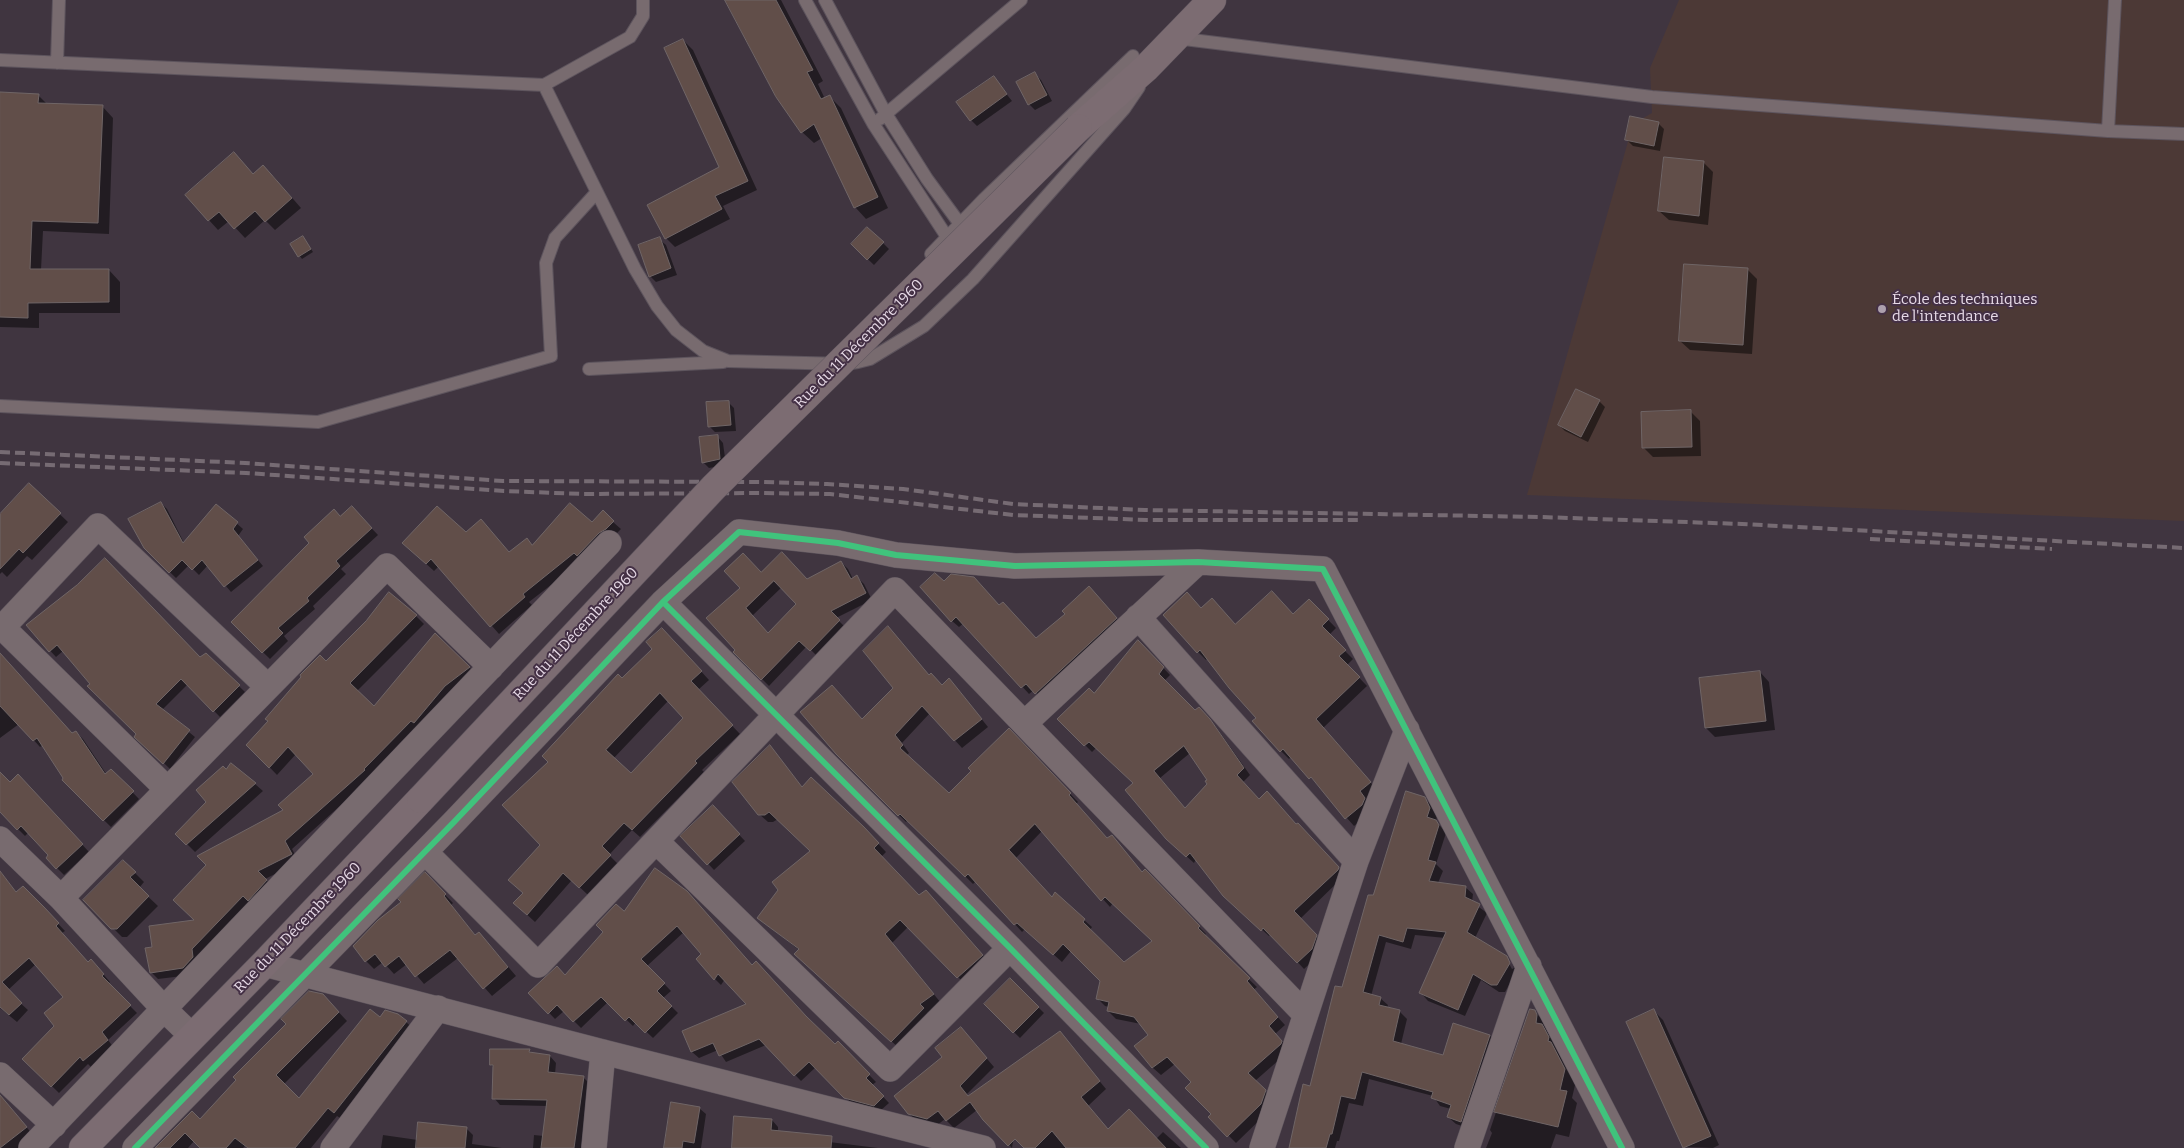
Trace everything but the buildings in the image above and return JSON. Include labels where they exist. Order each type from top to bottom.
[{"type":"main road","name":"Rue du 11 Décembre 1960","points":[[1078,128],[1132,56],[1188,0]]},
{"type":"main road","name":"Rue du 11 Décembre 1960","points":[[83,1148],[264,964],[422,799],[714,487],[1078,128],[1146,68],[1212,0]]},
{"type":"street","points":[[167,789],[1,629],[98,526],[268,687]]},
{"type":"street","points":[[135,1148],[425,852],[663,602],[738,532],[838,543],[896,555],[1014,566],[1198,562],[1323,569],[1622,1148]]},
{"type":"street","points":[[31,1148],[609,543]]},
{"type":"street","points":[[1025,723],[1198,562]]},
{"type":"street","points":[[61,898],[387,566],[491,667]]},
{"type":"street","points":[[425,852],[538,965],[895,590],[1305,1014]]},
{"type":"street","points":[[663,602],[1010,948],[1206,1148]]},
{"type":"street","points":[[1138,617],[1356,862]]},
{"type":"street","points":[[1262,1148],[1356,862],[1407,730]]},
{"type":"street","points":[[0,839],[61,898],[164,1009],[192,1036]]},
{"type":"street","points":[[657,842],[890,1070],[1010,948]]},
{"type":"street","points":[[264,964],[603,1052],[926,1141],[983,1148]]},
{"type":"street","points":[[1467,1148],[1529,966]]},
{"type":"street","points":[[333,1148],[438,1008]]},
{"type":"street","points":[[594,1148],[603,1052]]},
{"type":"street","points":[[0,1075],[54,1125]]},
{"type":"lane","points":[[57,63],[59,0]]},
{"type":"lane","points":[[0,60],[544,85],[630,37],[644,16],[643,0]]},
{"type":"lane","points":[[805,0],[874,125],[947,237]]},
{"type":"lane","points":[[825,0],[886,114],[927,179],[960,224]]},
{"type":"lane","points":[[874,125],[1021,0]]},
{"type":"lane","points":[[2108,131],[2115,0]]},
{"type":"lane","points":[[589,369],[728,362],[844,364],[870,359],[924,326],[973,279],[1124,109],[1175,38],[1652,97],[2108,131],[2184,134]]},
{"type":"lane","points":[[822,364],[856,332],[960,224],[1132,56]]},
{"type":"lane","points":[[544,85],[635,269],[657,306],[676,330],[703,351],[728,362]]},
{"type":"lane","points":[[0,406],[318,422],[551,356],[546,263],[555,238],[597,192]]},
{"type":"shaded area","name":"École des techniques de l'intendance","points":[[1679,0],[2184,0],[2184,521],[1527,495],[1633,124],[1652,113],[1650,68]]},
{"type":"railway","points":[[0,452],[245,463],[503,481],[827,484],[903,489],[1013,504],[1145,510],[1541,517],[1742,524],[2184,548]]},
{"type":"railway","points":[[0,463],[246,473],[504,491],[584,494],[830,494],[1013,515],[1147,520],[1358,520]]},
{"type":"railway","points":[[1870,539],[2052,549]]},
{"type":"cycle path","points":[[663,602],[739,532],[838,543],[896,555],[1015,566],[1198,562],[1323,569],[1622,1148]]},
{"type":"cycle path","points":[[135,1148],[454,822],[663,602],[1010,948],[1206,1148]]},
{"type":"place","name":"École des techniques de l'intendance","points":[[1882,309]]}]
